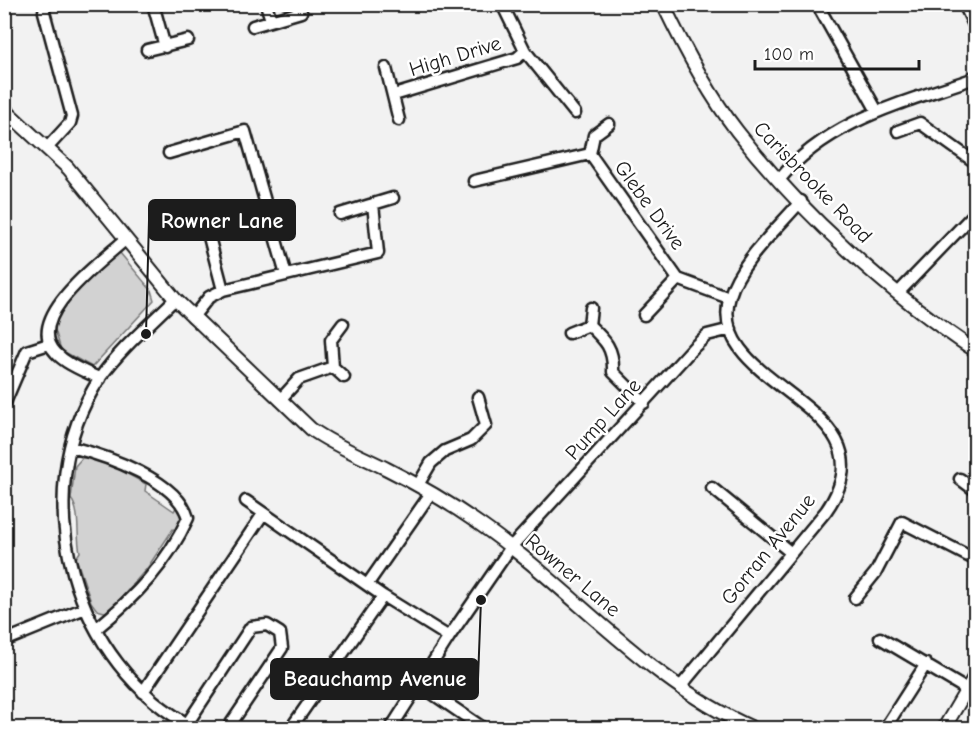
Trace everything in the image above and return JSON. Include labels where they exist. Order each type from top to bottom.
[{"type":"street","points":[[45,4],[44,12],[72,116],[70,123],[48,147]]},
{"type":"street","points":[[153,4],[165,47]]},
{"type":"street","points":[[266,4],[271,20]]},
{"type":"street","points":[[502,4],[525,51],[575,113]]},
{"type":"street","name":"Carisbrooke Road","points":[[663,4],[703,80],[737,130],[779,180],[898,293],[975,351]]},
{"type":"street","points":[[817,4],[877,111]]},
{"type":"street","points":[[964,4],[974,23]]},
{"type":"street","points":[[253,26],[301,12]]},
{"type":"street","points":[[147,50],[188,40]]},
{"type":"street","name":"High Drive","points":[[394,95],[517,57],[525,51]]},
{"type":"street","name":"High Drive","points":[[386,68],[399,120]]},
{"type":"street","points":[[779,180],[807,150],[845,125],[877,111],[969,81],[975,75]]},
{"type":"street","name":"Rowner Lane","points":[[4,109],[48,147],[193,317],[280,400],[329,442],[418,485],[511,547],[650,664],[749,728]]},
{"type":"street","points":[[898,131],[920,123],[975,163]]},
{"type":"street","name":"Glebe Drive","points":[[609,124],[594,135],[590,154],[678,279],[729,298]]},
{"type":"street","points":[[170,153],[245,131],[286,275]]},
{"type":"street","name":"Glebe Drive","points":[[474,181],[590,154]]},
{"type":"street","points":[[340,214],[393,198]]},
{"type":"street","points":[[729,298],[743,270],[801,201]]},
{"type":"street","points":[[193,317],[209,297],[223,290],[378,253],[373,204]]},
{"type":"street","points":[[898,293],[975,212]]},
{"type":"street","points":[[177,219],[203,214],[223,290]]},
{"type":"street","points":[[100,379],[68,362],[49,344],[48,320],[59,302],[126,238]]},
{"type":"street","name":"Glebe Drive","points":[[644,315],[678,279]]},
{"type":"street","points":[[175,298],[100,379],[89,398],[72,447],[64,494],[64,522],[74,578],[96,629],[122,669],[142,692],[191,727],[251,627],[267,625],[280,633],[282,648],[228,729]]},
{"type":"street","name":"Gorran Avenue","points":[[681,686],[836,495],[842,476],[837,442],[827,424],[748,360],[731,329],[729,298]]},
{"type":"street","points":[[589,325],[591,308]]},
{"type":"street","points":[[343,324],[331,340],[333,367],[344,377]]},
{"type":"street","points":[[569,333],[589,325]]},
{"type":"street","points":[[589,325],[613,341],[614,357],[610,373],[644,403]]},
{"type":"street","name":"Pump Lane","points":[[391,729],[449,637],[511,547],[707,335],[731,329]]},
{"type":"street","points":[[4,405],[27,351],[49,344]]},
{"type":"street","points":[[280,400],[299,379],[333,367]]},
{"type":"street","points":[[418,485],[431,463],[445,451],[471,440],[486,426],[478,397]]},
{"type":"street","points":[[72,447],[102,455],[140,473],[173,495],[185,507],[188,518],[181,534],[151,579],[135,597],[96,629]]},
{"type":"street","points":[[960,479],[975,491]]},
{"type":"street","points":[[712,488],[790,552]]},
{"type":"street","points":[[367,585],[431,494]]},
{"type":"street","points":[[246,501],[383,596],[449,637]]},
{"type":"street","points":[[142,692],[263,514]]},
{"type":"street","points":[[855,598],[876,572],[902,522],[975,559]]},
{"type":"street","points":[[291,729],[383,596]]},
{"type":"street","points":[[4,641],[85,608]]},
{"type":"street","points":[[880,638],[966,689]]},
{"type":"street","points":[[885,729],[926,664]]},
{"type":"street","points":[[945,729],[975,674]]},
{"type":"street","points":[[420,685],[483,729]]},
{"type":"shaded area","points":[[120,253],[151,290],[154,300],[92,367],[61,350],[53,323],[57,312],[111,255]]},
{"type":"shaded area","points":[[82,458],[98,458],[146,484],[145,491],[174,511],[177,506],[182,519],[179,530],[173,529],[148,567],[108,613],[97,610],[91,602],[76,558],[80,552],[76,510],[71,499],[75,466]]},
{"type":"place","name":"Rowner Lane","points":[[146,334]]},
{"type":"place","name":"Beauchamp Avenue","points":[[481,600]]}]
